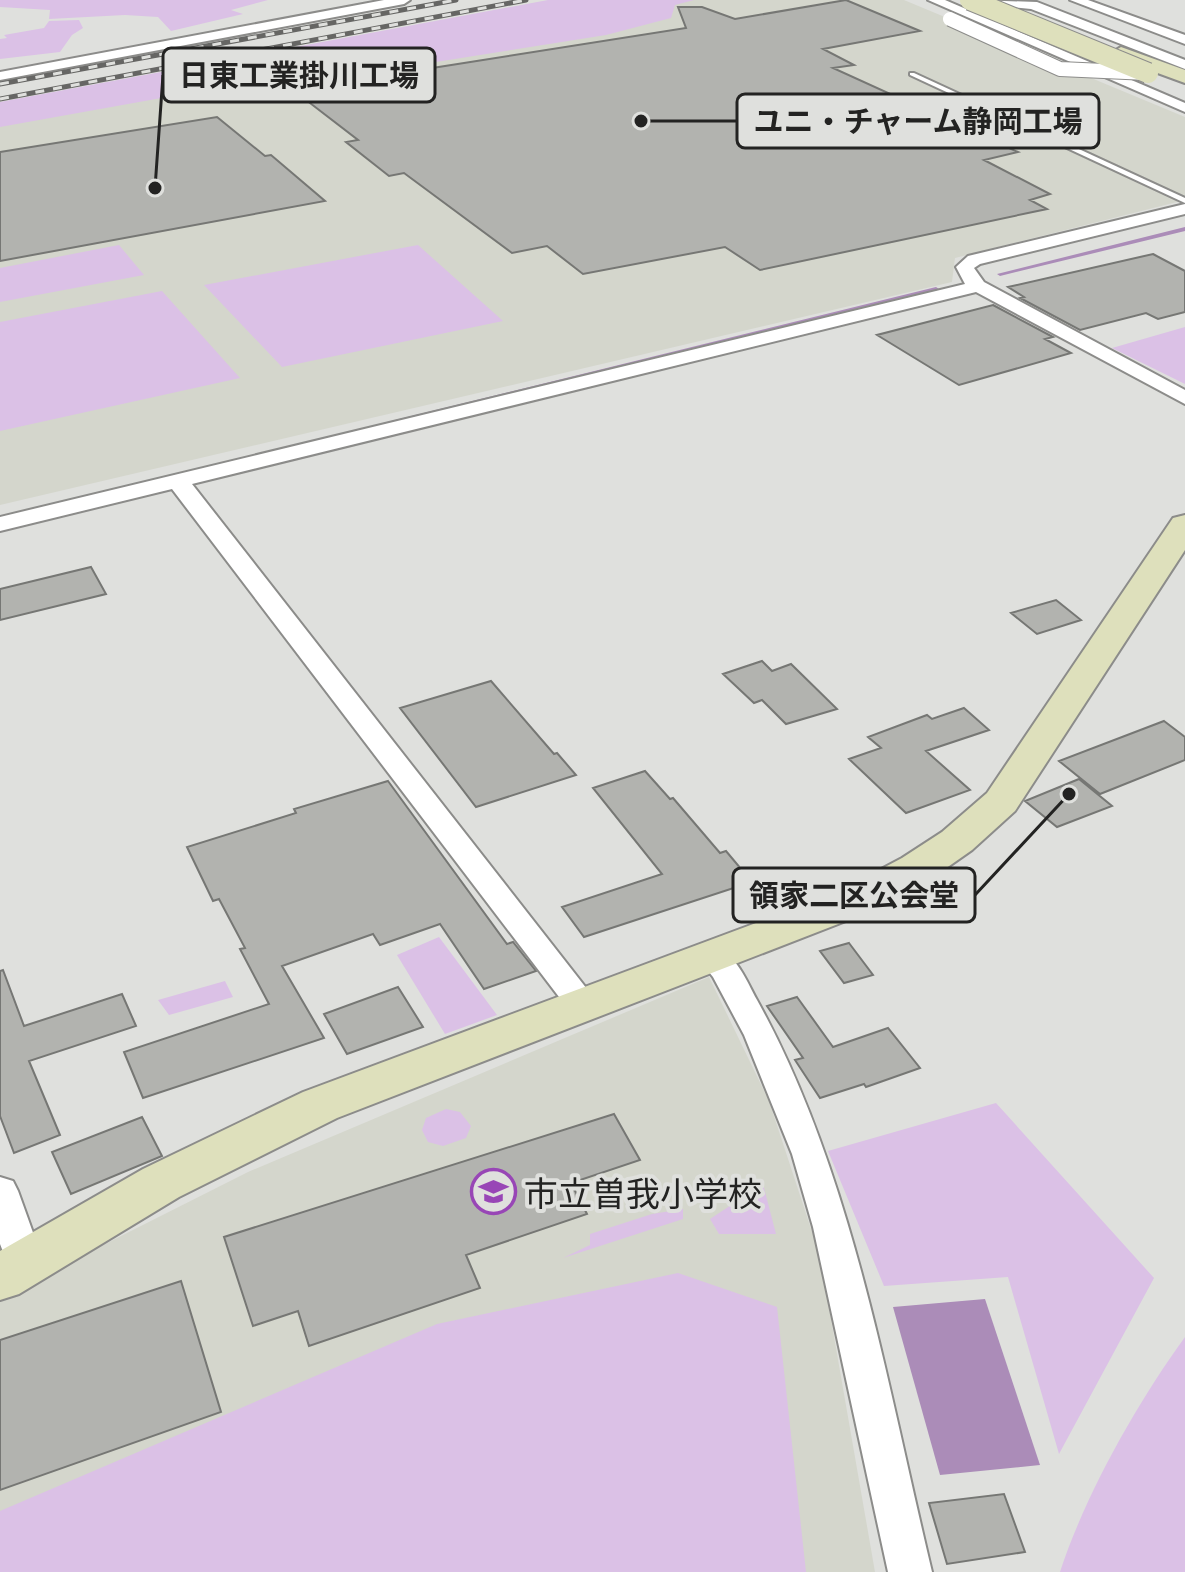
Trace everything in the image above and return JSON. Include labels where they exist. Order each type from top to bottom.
[{"type":"street","points":[[0,76],[404,0]]},
{"type":"street","points":[[938,2],[979,0],[1033,5],[1185,65]]},
{"type":"street","points":[[991,0],[1185,77]]},
{"type":"street","points":[[1076,0],[1185,40]]},
{"type":"street","points":[[938,2],[1185,87]]},
{"type":"street","points":[[959,10],[1060,69],[1148,73]]},
{"type":"street","points":[[959,10],[1185,108]]},
{"type":"street","points":[[1185,209],[974,260],[965,267],[967,275],[978,286],[1185,398]]},
{"type":"street","points":[[0,524],[978,286]]},
{"type":"street","points":[[178,481],[583,1006]]},
{"type":"street","points":[[0,1191],[13,1272],[161,1183],[320,1105],[849,904],[917,868],[957,841],[1001,802],[1185,525]]},
{"type":"street","points":[[713,957],[725,971],[760,1035],[810,1154],[831,1227],[910,1572]]},
{"type":"lane","points":[[912,74],[1185,201]]},
{"type":"shaded area","points":[[0,0],[268,0],[231,10],[243,14],[171,31],[158,17],[125,15],[49,19],[50,10],[0,7]]},
{"type":"shaded area","points":[[548,0],[694,0],[675,5],[671,18],[606,35],[316,81],[290,75],[0,127],[0,102]]},
{"type":"shaded area","points":[[603,0],[904,0],[1185,117],[1185,200],[955,258],[952,282],[0,505],[0,114]]},
{"type":"shaded area","points":[[79,20],[83,28],[72,35],[60,52],[0,59],[0,39],[7,38],[4,35],[44,28],[49,21]]},
{"type":"shaded area","points":[[119,245],[144,275],[0,302],[0,268]]},
{"type":"shaded area","points":[[418,245],[503,321],[282,367],[204,285]]},
{"type":"shaded area","points":[[162,291],[240,378],[0,431],[0,322]]},
{"type":"shaded area","points":[[1185,327],[1185,384],[1112,348]]},
{"type":"shaded area","points":[[439,937],[497,1015],[445,1034],[397,955]]},
{"type":"shaded area","points":[[709,977],[769,1101],[820,1256],[875,1572],[0,1572],[0,1297],[248,1172]]},
{"type":"shaded area","points":[[225,981],[233,997],[169,1015],[158,1000]]},
{"type":"shaded area","points":[[996,1103],[1154,1278],[1059,1454],[1008,1277],[884,1286],[828,1151]]},
{"type":"shaded area","points":[[446,1109],[460,1112],[471,1126],[466,1138],[443,1146],[428,1142],[422,1130],[426,1118]]},
{"type":"shaded area","points":[[763,1184],[776,1234],[719,1234],[710,1219]]},
{"type":"shaded area","points":[[683,1209],[683,1219],[563,1258],[590,1245],[590,1234],[652,1214]]},
{"type":"shaded area","points":[[678,1273],[777,1307],[806,1572],[0,1572],[0,1511],[437,1324]]},
{"type":"shaded area","points":[[985,1299],[1040,1465],[940,1475],[893,1307]]},
{"type":"shaded area","points":[[1185,1337],[1185,1572],[1060,1572],[1083,1512],[1114,1450]]},
{"type":"building","points":[[846,0],[920,31],[823,49],[854,65],[833,68],[1018,152],[984,160],[1050,194],[1030,200],[1047,209],[760,270],[725,247],[583,274],[547,246],[512,253],[404,173],[389,176],[346,142],[358,140],[293,90],[686,28],[678,7],[702,7],[735,19]]},
{"type":"building","points":[[217,117],[265,156],[271,155],[325,201],[0,261],[0,152]]},
{"type":"building","points":[[1153,254],[1185,271],[1185,312],[1158,319],[1146,313],[1080,330],[1020,298],[1024,297],[1008,287]]},
{"type":"building","points":[[993,305],[1053,337],[1045,339],[1071,353],[959,385],[877,335]]},
{"type":"building","points":[[91,567],[106,594],[0,620],[0,589]]},
{"type":"building","points":[[1056,600],[1081,620],[1037,634],[1011,613]]},
{"type":"building","points":[[762,661],[772,671],[791,664],[837,709],[786,724],[762,700],[754,703],[723,674]]},
{"type":"building","points":[[491,681],[576,775],[476,807],[400,708]]},
{"type":"building","points":[[964,708],[989,730],[926,751],[970,790],[906,813],[849,759],[881,748],[868,737],[927,715],[932,719]]},
{"type":"building","points":[[1164,721],[1185,737],[1185,760],[1100,794],[1059,761]]},
{"type":"building","points":[[645,771],[670,799],[673,798],[720,853],[726,851],[752,882],[584,937],[562,907],[662,874],[593,788]]},
{"type":"building","points":[[1079,779],[1112,806],[1057,827],[1025,801]]},
{"type":"building","points":[[388,781],[507,944],[513,942],[536,971],[484,989],[440,924],[380,945],[373,934],[282,966],[324,1038],[143,1098],[124,1052],[269,1004],[240,949],[245,948],[219,899],[213,901],[187,847],[296,813],[294,809]]},
{"type":"building","points":[[849,943],[873,975],[844,983],[820,951]]},
{"type":"building","points":[[3,970],[24,1026],[122,994],[136,1026],[29,1061],[60,1135],[14,1153],[0,1116],[0,971]]},
{"type":"building","points":[[398,987],[423,1027],[347,1054],[324,1014]]},
{"type":"building","points":[[797,997],[833,1047],[888,1028],[920,1068],[866,1087],[864,1084],[820,1098],[795,1060],[803,1058],[767,1006]]},
{"type":"building","points":[[614,1114],[640,1160],[571,1183],[587,1214],[466,1255],[480,1288],[309,1346],[298,1311],[253,1326],[224,1237]]},
{"type":"building","points":[[142,1117],[162,1156],[71,1194],[52,1152]]},
{"type":"building","points":[[181,1281],[221,1412],[0,1490],[0,1340]]},
{"type":"building","points":[[1004,1494],[1025,1552],[947,1564],[929,1503]]},
{"type":"waterway","points":[[1000,274],[1185,229]]},
{"type":"waterway","points":[[383,425],[936,289]]},
{"type":"railway","points":[[0,84],[456,0]]},
{"type":"railway","points":[[0,99],[526,0]]},
{"type":"place","name":"ユニ・チャーム静岡工場","points":[[641,121]]},
{"type":"place","name":"日東工業掛川工場","points":[[155,188]]},
{"type":"place","name":"領家二区公会堂","points":[[1069,794]]},
{"type":"place","name":"市立曽我小学校","points":[[493,1192]]}]
